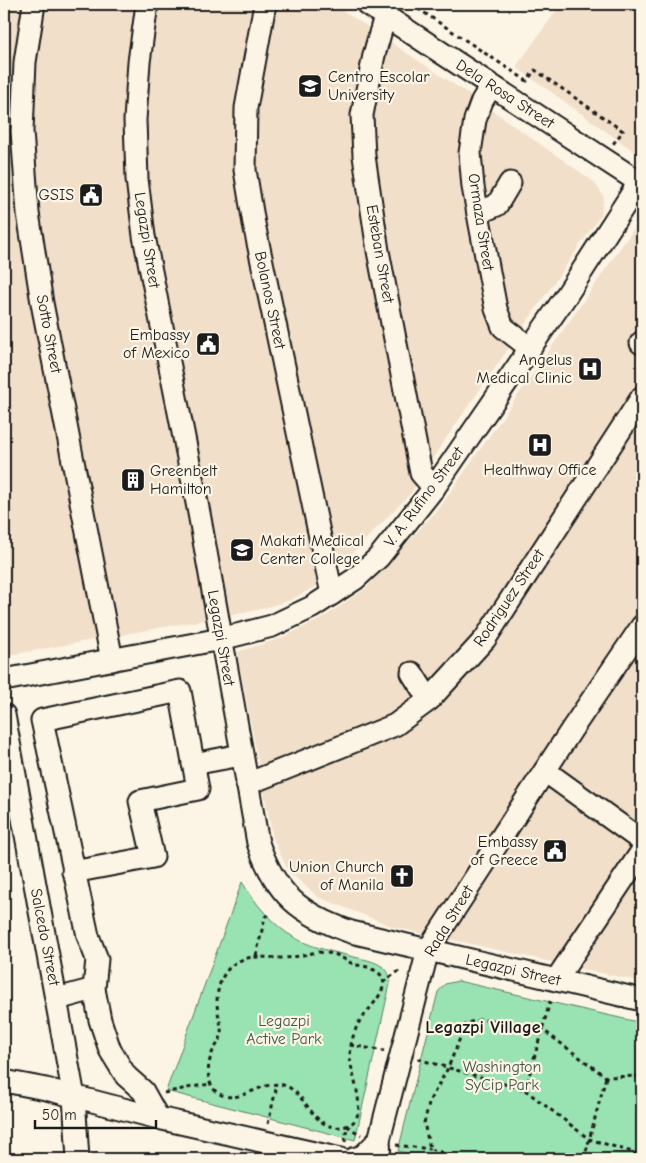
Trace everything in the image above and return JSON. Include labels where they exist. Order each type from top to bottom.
[{"type":"street","name":"Sotto Street","points":[[34,4],[25,62],[22,131],[28,213],[42,303],[112,660]]},
{"type":"street","name":"Legazpi Street","points":[[147,4],[139,62],[135,120],[137,179],[144,236],[199,513],[241,755],[258,843],[264,862],[278,886],[296,905],[324,923],[351,932],[428,950],[554,989],[642,1000]]},
{"type":"street","name":"Bolanos Street","points":[[265,4],[246,108],[245,170],[256,234],[332,594]]},
{"type":"street","name":"Dela Rosa Street","points":[[367,4],[491,86],[641,181]]},
{"type":"street","name":"Esteban Street","points":[[385,16],[374,54],[362,115],[364,156],[378,251],[421,473],[434,488]]},
{"type":"street","name":"Ormaza Street","points":[[491,86],[482,101],[475,120],[470,153],[473,188],[496,309],[503,327],[530,348]]},
{"type":"street","name":"V. A. Rufino Street","points":[[4,680],[221,639],[272,626],[312,607],[355,579],[379,557],[434,488],[641,181]]},
{"type":"street","points":[[478,213],[497,205],[510,184]]},
{"type":"street","name":"Rodriguez Street","points":[[247,784],[395,725],[429,700],[485,639],[642,397]]},
{"type":"street","name":"Rada Street","points":[[379,1145],[428,950],[642,626]]},
{"type":"street","points":[[412,673],[429,700]]},
{"type":"street","points":[[73,872],[152,857],[140,801],[198,789],[180,691],[42,720],[73,872],[88,936],[82,954],[86,977],[94,989],[100,1020],[110,1050],[126,1076],[143,1091],[158,1118]]},
{"type":"street","name":"Salcedo Street","points":[[4,715],[74,1097],[78,1159]]},
{"type":"street","points":[[193,764],[241,755]]},
{"type":"street","points":[[545,771],[642,841]]},
{"type":"street","points":[[554,989],[642,851]]},
{"type":"street","points":[[57,998],[94,989]]},
{"type":"street","points":[[4,1081],[46,1089],[158,1118],[346,1154],[364,1156],[379,1145]]},
{"type":"path","points":[[411,4],[527,81],[535,70],[623,131],[612,145],[620,150]]},
{"type":"path","points":[[256,956],[265,917],[270,912]]},
{"type":"path","points":[[346,1154],[347,1126],[355,1119],[358,1105],[358,1090],[350,1063],[350,1045],[358,1024],[379,998],[383,982],[381,977],[374,969],[352,964],[334,954],[319,952],[292,958],[256,956],[236,963],[229,968],[222,979],[217,1003],[221,1034],[219,1043],[209,1061],[208,1072],[210,1084],[216,1091],[222,1095],[232,1097],[244,1095],[266,1086],[277,1085],[289,1088],[317,1119],[329,1127],[347,1126],[379,1145],[430,1149],[466,1159]]},
{"type":"path","points":[[383,982],[399,971]]},
{"type":"path","points":[[525,1090],[554,989]]},
{"type":"path","points":[[430,1149],[424,1123],[430,1100],[448,1068],[466,1023],[480,1020],[515,1021],[543,1030],[606,1077],[642,1076]]},
{"type":"path","points":[[350,1045],[384,1052]]},
{"type":"path","points":[[414,1058],[525,1090],[589,1139],[642,1155]]},
{"type":"path","points":[[584,1159],[606,1077]]},
{"type":"path","points":[[162,1094],[192,1086],[210,1084]]},
{"type":"path","points":[[268,1124],[277,1085]]},
{"type":"shaded area","points":[[4,4],[333,4],[479,101],[594,182],[604,197],[601,215],[438,450],[410,494],[326,580],[291,600],[253,611],[4,656]]},
{"type":"shaded area","points":[[561,4],[642,4],[642,157],[516,67]]},
{"type":"shaded area","points":[[642,217],[642,982],[394,927],[318,897],[288,871],[273,838],[237,652],[279,639],[321,619],[365,589],[440,507]]},
{"type":"green space","name":"Legazpi Active Park","points":[[242,882],[265,913],[279,927],[295,938],[324,949],[373,962],[388,972],[390,984],[355,1140],[166,1091]]},
{"type":"green space","name":"Washington SyCip Park","points":[[458,981],[642,1023],[642,1159],[431,1159],[398,1151],[438,992],[445,984]]},
{"type":"place","name":"Centro Escolar University","points":[[310,86]]},
{"type":"place","name":"GSIS","points":[[91,195]]},
{"type":"place","name":"Embassy of Mexico","points":[[208,344]]},
{"type":"place","name":"Angelus Medical Clinic","points":[[590,369]]},
{"type":"place","name":"Healthway Office","points":[[540,445]]},
{"type":"place","name":"Greenbelt Hamilton","points":[[133,480]]},
{"type":"place","name":"Makati Medical Center College","points":[[242,550]]},
{"type":"place","name":"Embassy of Greece","points":[[555,851]]},
{"type":"place","name":"Union Church of Manila","points":[[402,876]]},
{"type":"district","name":"Legazpi Village","points":[[483,1027]]}]
